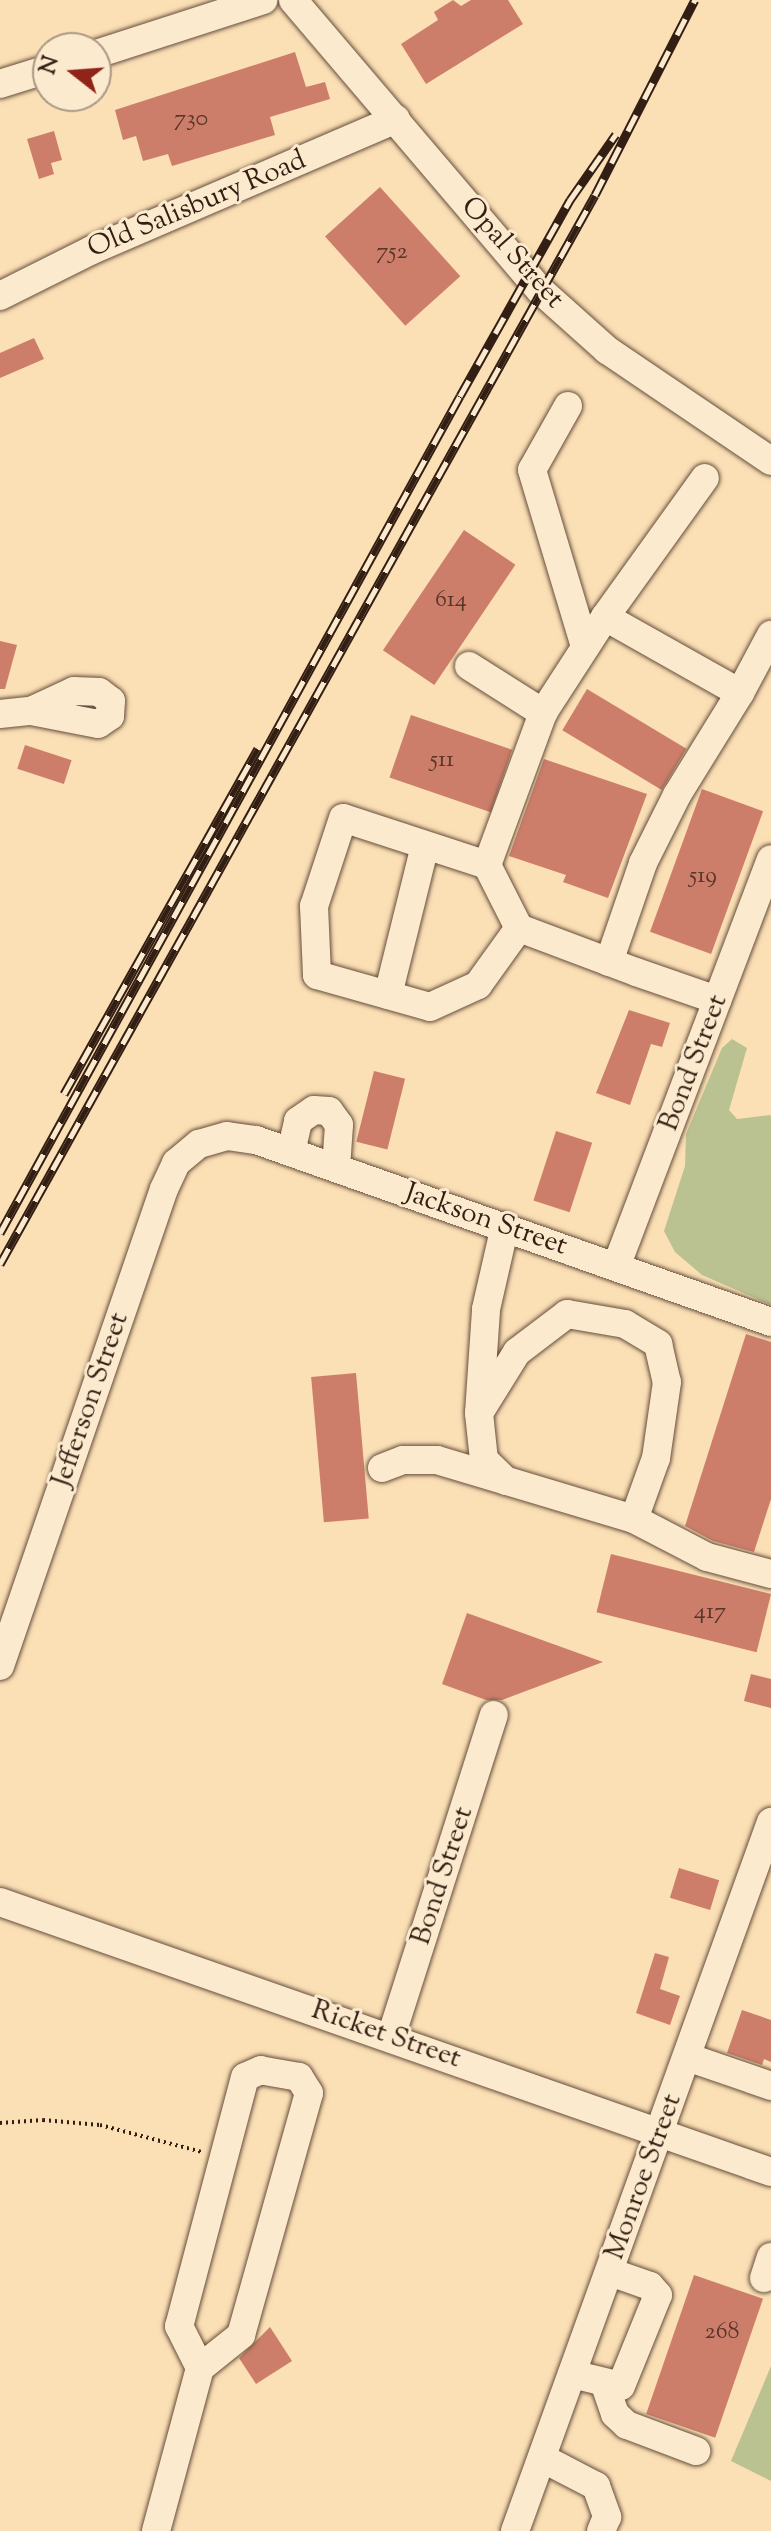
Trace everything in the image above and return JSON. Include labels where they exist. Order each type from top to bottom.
[{"type":"street","points":[[112,49],[263,0]]},
{"type":"street","name":"Opal Street","points":[[293,0],[541,291],[607,350],[771,461]]},
{"type":"street","points":[[0,84],[32,74]]},
{"type":"street","name":"Old Salisbury Road","points":[[0,296],[106,244],[396,119]]},
{"type":"street","points":[[568,406],[532,470],[585,647]]},
{"type":"street","points":[[487,865],[543,713],[605,617],[705,478]]},
{"type":"street","points":[[605,617],[740,693]]},
{"type":"street","points":[[609,962],[643,863],[677,795],[740,693],[771,635]]},
{"type":"street","points":[[469,666],[543,713]]},
{"type":"street","points":[[0,714],[31,711]]},
{"type":"street","points":[[519,928],[478,985],[430,1007],[317,975],[314,906],[343,818],[487,865],[519,928],[717,1000]]},
{"type":"street","points":[[388,995],[425,845]]},
{"type":"street","name":"Bond Street","points":[[616,1267],[771,859]]},
{"type":"street","points":[[291,1152],[298,1121],[314,1110],[329,1111],[339,1125],[336,1168]]},
{"type":"street","name":"Jackson Street","points":[[199,1144],[227,1136],[291,1152],[771,1322]]},
{"type":"street","name":"Jefferson Street","points":[[0,1666],[164,1189],[176,1163],[199,1144]]},
{"type":"street","points":[[505,1226],[486,1309],[479,1413],[484,1460],[506,1481]]},
{"type":"street","points":[[479,1413],[517,1352],[567,1314],[625,1324],[658,1344],[667,1382],[656,1458],[634,1519]]},
{"type":"street","points":[[382,1468],[403,1460],[437,1460],[634,1519],[707,1557],[770,1568]]},
{"type":"street","name":"Bond Street","points":[[391,2037],[494,1715]]},
{"type":"street","name":"Monroe Street","points":[[515,2531],[687,2057],[760,1888],[770,1829]]},
{"type":"street","name":"Ricket Street","points":[[0,1902],[662,2130],[771,2172]]},
{"type":"street","points":[[687,2057],[771,2086]]},
{"type":"street","points":[[156,2531],[200,2368],[241,2335],[309,2093],[299,2077],[261,2070],[245,2077],[179,2326],[200,2368]]},
{"type":"street","points":[[572,2374],[605,2385],[621,2386],[658,2295],[650,2286],[610,2272]]},
{"type":"street","points":[[605,2385],[615,2414],[627,2425],[696,2451]]},
{"type":"street","points":[[542,2458],[596,2486],[607,2517],[601,2531]]},
{"type":"path","points":[[0,2123],[43,2120],[100,2125],[223,2158]]},
{"type":"green space","points":[[732,1039],[747,1048],[729,1110],[737,1119],[771,1115],[771,1305],[702,1275],[675,1252],[664,1231],[685,1166],[686,1134],[722,1048]]},
{"type":"green space","points":[[771,2366],[771,2481],[731,2461]]},
{"type":"building","points":[[453,0],[461,6],[471,0],[508,0],[523,24],[426,84],[401,44],[438,20],[434,12]]},
{"type":"building","points":[[295,52],[306,87],[325,82],[330,99],[270,117],[275,135],[172,166],[168,154],[143,161],[136,136],[123,140],[115,110]]},
{"type":"building","points":[[54,131],[62,160],[51,163],[54,174],[39,179],[27,139]]},
{"type":"building","points":[[380,187],[460,276],[405,326],[325,237]]},
{"type":"building","points":[[34,338],[44,359],[0,378],[0,353]]},
{"type":"building","points":[[464,530],[515,565],[434,685],[383,650]]},
{"type":"building","points":[[0,641],[17,645],[5,689],[0,689]]},
{"type":"building","points":[[587,689],[686,749],[662,790],[562,730]]},
{"type":"building","points":[[411,715],[512,750],[491,812],[390,777]]},
{"type":"building","points":[[25,745],[72,760],[64,784],[17,769]]},
{"type":"building","points":[[544,759],[647,794],[608,898],[563,882],[566,875],[509,856]]},
{"type":"building","points":[[702,789],[763,811],[711,954],[650,932]]},
{"type":"building","points":[[629,1010],[670,1023],[662,1047],[651,1044],[630,1105],[596,1093]]},
{"type":"building","points":[[374,1071],[405,1079],[387,1150],[356,1142]]},
{"type":"building","points":[[556,1131],[592,1143],[570,1212],[533,1200]]},
{"type":"building","points":[[746,1334],[771,1342],[771,1499],[754,1552],[713,1541],[685,1526]]},
{"type":"building","points":[[356,1373],[369,1518],[324,1522],[311,1377]]},
{"type":"building","points":[[611,1554],[771,1594],[757,1652],[596,1612]]},
{"type":"building","points":[[467,1613],[603,1662],[502,1700],[486,1700],[442,1684]]},
{"type":"building","points":[[751,1674],[771,1679],[771,1708],[744,1701]]},
{"type":"building","points":[[679,1868],[719,1880],[710,1910],[670,1898]]},
{"type":"building","points":[[655,1953],[669,1957],[660,1989],[680,1996],[670,2025],[636,2013]]},
{"type":"building","points":[[742,2010],[771,2020],[771,2062],[764,2059],[762,2065],[727,2053]]},
{"type":"building","points":[[694,2275],[763,2299],[715,2438],[646,2414]]},
{"type":"building","points":[[270,2327],[292,2361],[256,2384],[239,2358]]},
{"type":"railway","points":[[0,1264],[595,195],[695,0]]},
{"type":"railway","points":[[0,1233],[460,396],[570,200],[616,134]]},
{"type":"railway","points":[[64,1094],[258,749]]}]
